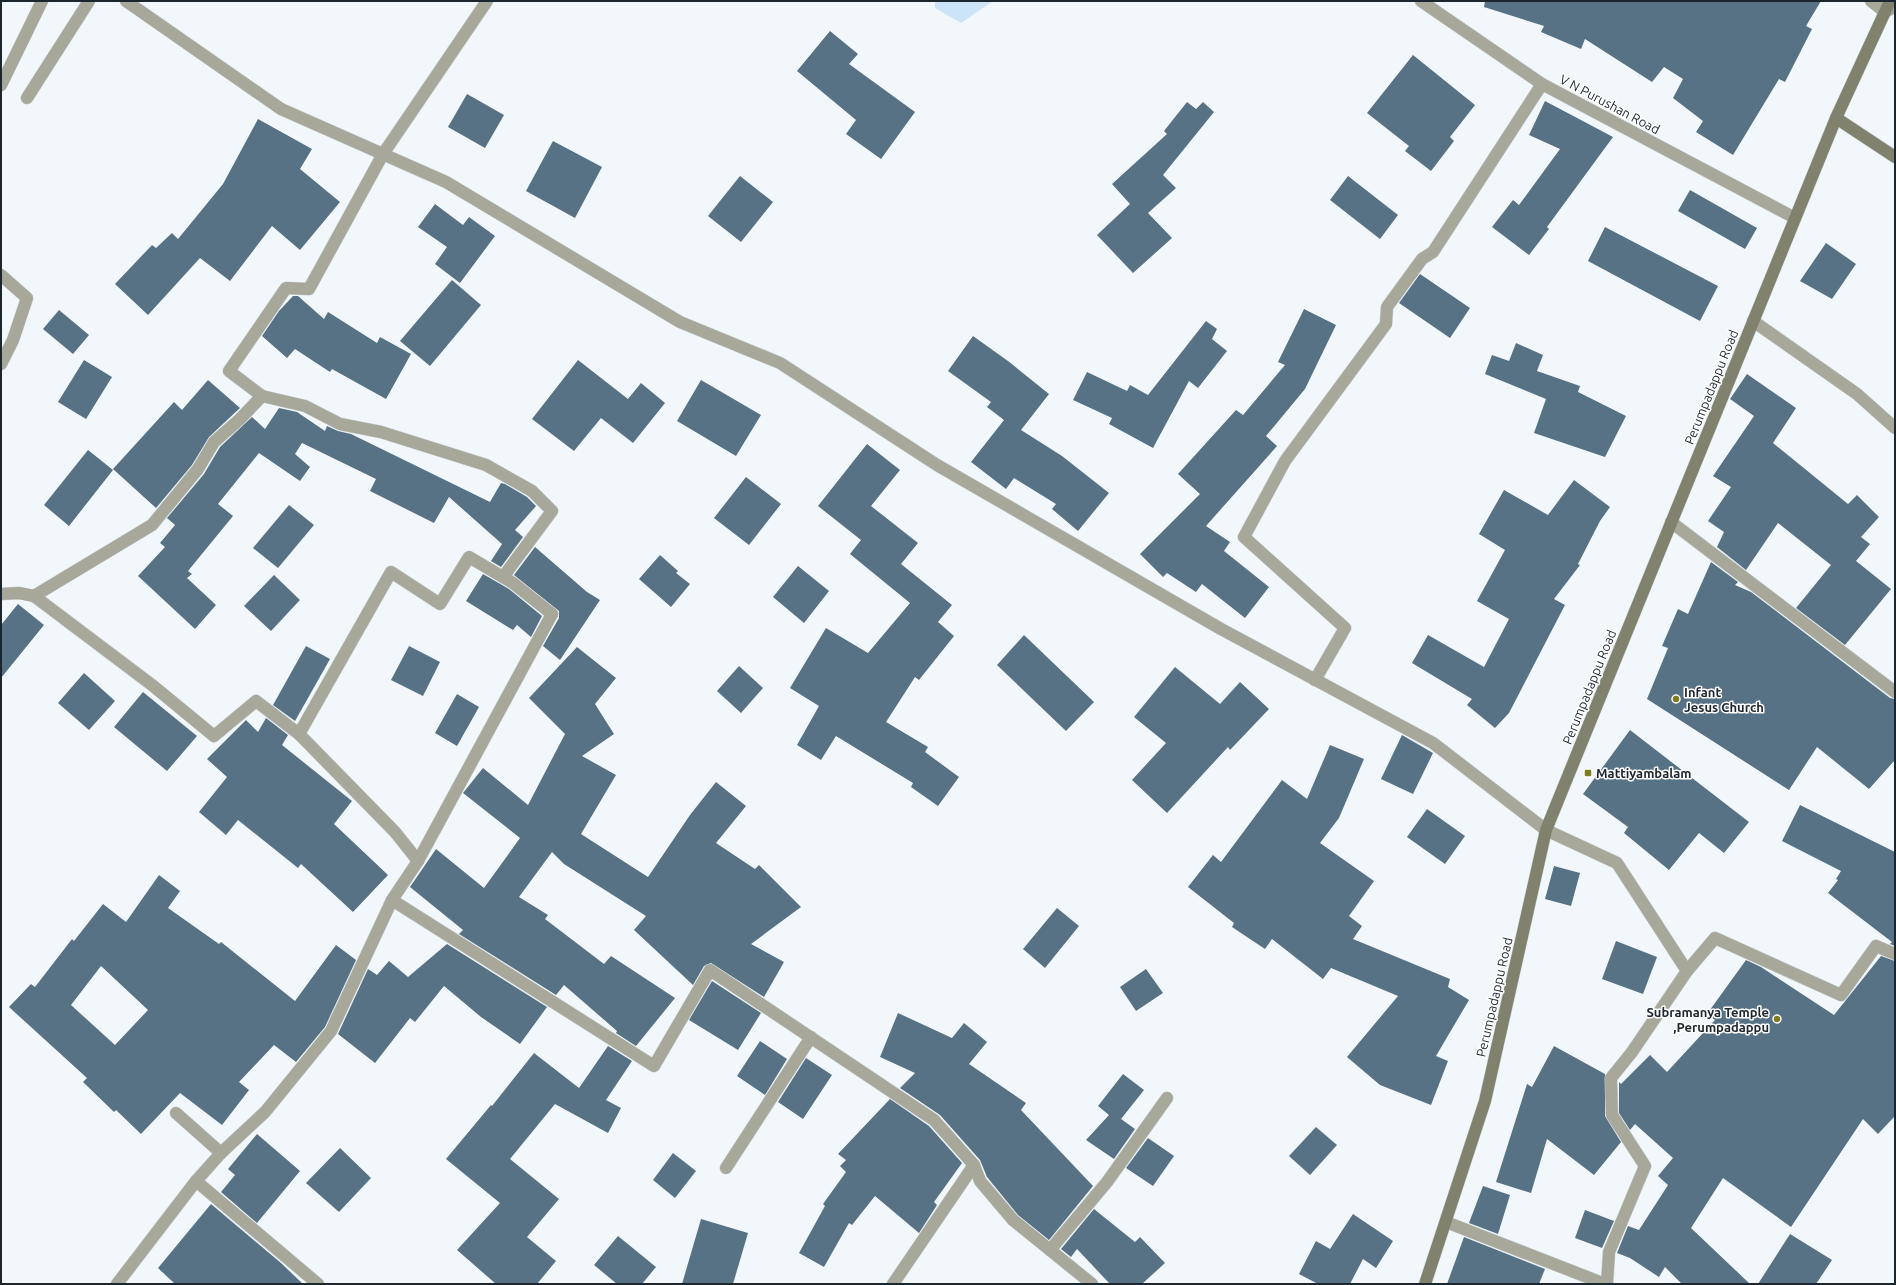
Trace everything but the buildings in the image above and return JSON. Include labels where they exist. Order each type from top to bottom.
[{"type":"main road","name":"Perumpadappu Road","points":[[1425,1284],[1485,1101],[1546,830],[1836,118],[1890,6]]},
{"type":"main road","points":[[1836,118],[1895,157]]},
{"type":"street","points":[[1,85],[42,1]]},
{"type":"street","points":[[27,98],[89,1]]},
{"type":"street","points":[[126,1],[281,109],[446,182],[680,322],[780,363],[937,465],[1221,629],[1433,743],[1546,830],[1617,863],[1687,970]]},
{"type":"street","points":[[487,1],[383,154],[309,289],[286,288],[229,371],[262,396],[305,406],[340,424],[382,432],[486,465],[532,491],[552,511],[503,577]]},
{"type":"street","name":"V N Purushan Road","points":[[1421,1],[1542,84],[1795,218]]},
{"type":"street","points":[[1871,1],[1890,6]]},
{"type":"street","points":[[1315,680],[1345,628],[1244,537],[1285,461],[1386,324],[1387,307],[1422,258],[1433,252],[1542,84]]},
{"type":"street","points":[[1,276],[27,298],[13,340],[1,364]]},
{"type":"street","points":[[1753,320],[1857,394],[1895,428]]},
{"type":"street","points":[[34,596],[152,525],[198,469],[214,442],[239,420],[262,396]]},
{"type":"street","points":[[1671,522],[1895,692]]},
{"type":"street","points":[[118,1284],[196,1181],[221,1153],[265,1112],[331,1031],[392,900],[418,861],[552,614],[503,577],[470,556],[440,604],[391,572],[299,734]]},
{"type":"street","points":[[1,594],[19,593],[34,596],[152,685],[214,736],[256,701],[299,734],[395,832],[418,861]]},
{"type":"street","points":[[392,900],[654,1066],[710,970],[934,1120],[974,1165],[980,1181],[1013,1220],[1092,1284]]},
{"type":"street","points":[[1446,1222],[1606,1284],[1609,1252],[1645,1166],[1612,1115],[1611,1078],[1632,1052],[1687,970],[1714,938],[1841,996],[1876,946],[1895,954]]},
{"type":"street","points":[[726,1168],[811,1037]]},
{"type":"street","points":[[1050,1250],[1107,1182],[1167,1098]]},
{"type":"street","points":[[176,1113],[221,1153]]},
{"type":"street","points":[[894,1284],[974,1165]]},
{"type":"street","points":[[196,1181],[318,1284]]},
{"type":"shaded area","points":[[935,1],[993,1],[961,23],[935,8]]},
{"type":"place","name":"Infant Jesus Church","points":[[1676,699]]},
{"type":"place","name":"Mattiyambalam","points":[[1588,773]]},
{"type":"place","name":"Subramanya Temple ,Perumpadappu","points":[[1777,1019]]}]
